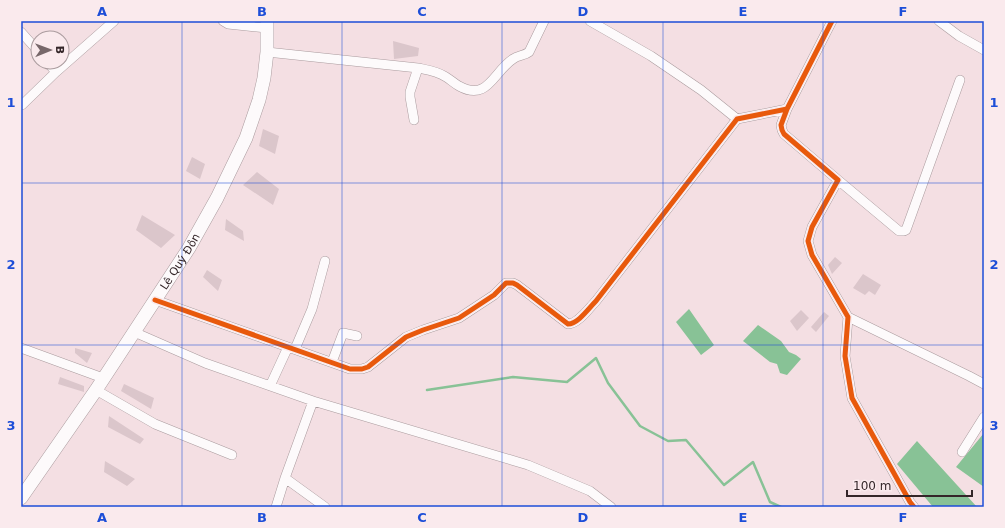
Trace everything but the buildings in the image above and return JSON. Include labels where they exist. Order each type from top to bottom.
[{"type":"main road","name":"Lê Quý Đôn","points":[[21,498],[96,390],[155,300],[192,242],[217,198],[246,138],[259,100],[264,78],[267,52],[267,24]]},
{"type":"street","points":[[22,105],[56,72],[114,21]]},
{"type":"street","points":[[223,21],[228,24],[267,24]]},
{"type":"street","points":[[267,52],[434,71],[445,76],[458,86],[476,92],[482,89],[512,59],[525,55],[529,52],[544,21]]},
{"type":"street","points":[[590,21],[651,56],[701,90],[737,119]]},
{"type":"street","points":[[832,21],[787,109],[781,125],[782,130],[784,134],[899,231],[906,230],[960,80]]},
{"type":"street","points":[[939,21],[959,36],[984,50]]},
{"type":"street","points":[[21,32],[30,43]]},
{"type":"street","points":[[414,120],[410,92],[418,68]]},
{"type":"street","points":[[155,300],[350,369],[362,369],[368,367],[406,337],[459,318],[494,295],[506,283],[513,283],[517,285],[568,324],[573,324],[596,302],[737,119],[787,109]]},
{"type":"street","points":[[838,180],[812,227],[808,241],[812,255],[848,317],[984,384]]},
{"type":"street","points":[[270,386],[312,309],[325,261]]},
{"type":"street","points":[[848,317],[845,356],[852,398],[914,507]]},
{"type":"street","points":[[134,332],[205,363],[313,401],[528,465],[590,491],[611,507]]},
{"type":"street","points":[[332,362],[343,333],[357,336]]},
{"type":"street","points":[[21,348],[104,378]]},
{"type":"street","points":[[96,390],[155,424],[232,455]]},
{"type":"street","points":[[276,507],[313,401]]},
{"type":"street","points":[[962,452],[984,417]]},
{"type":"street","points":[[285,478],[325,507]]},
{"type":"shaded area","points":[[689,309],[714,345],[701,355],[676,322]]},
{"type":"shaded area","points":[[758,325],[781,341],[789,352],[801,359],[787,375],[780,373],[777,364],[770,362],[743,341]]},
{"type":"shaded area","points":[[984,433],[984,487],[956,467]]},
{"type":"shaded area","points":[[917,441],[977,507],[933,507],[897,464]]},
{"type":"waterway","points":[[427,390],[513,377],[567,382],[596,358],[608,383],[640,426],[668,441],[686,440],[724,485],[753,462],[770,502],[781,507]]},
{"type":"cycle path","points":[[832,21],[787,109],[781,125],[784,134],[838,180],[812,227],[808,241],[812,255],[848,317],[845,356],[852,398],[914,507]]},
{"type":"cycle path","points":[[155,300],[350,369],[362,369],[368,367],[406,337],[459,318],[494,295],[506,283],[513,283],[517,285],[568,324],[572,323],[579,319],[596,301],[737,119],[787,109]]}]
